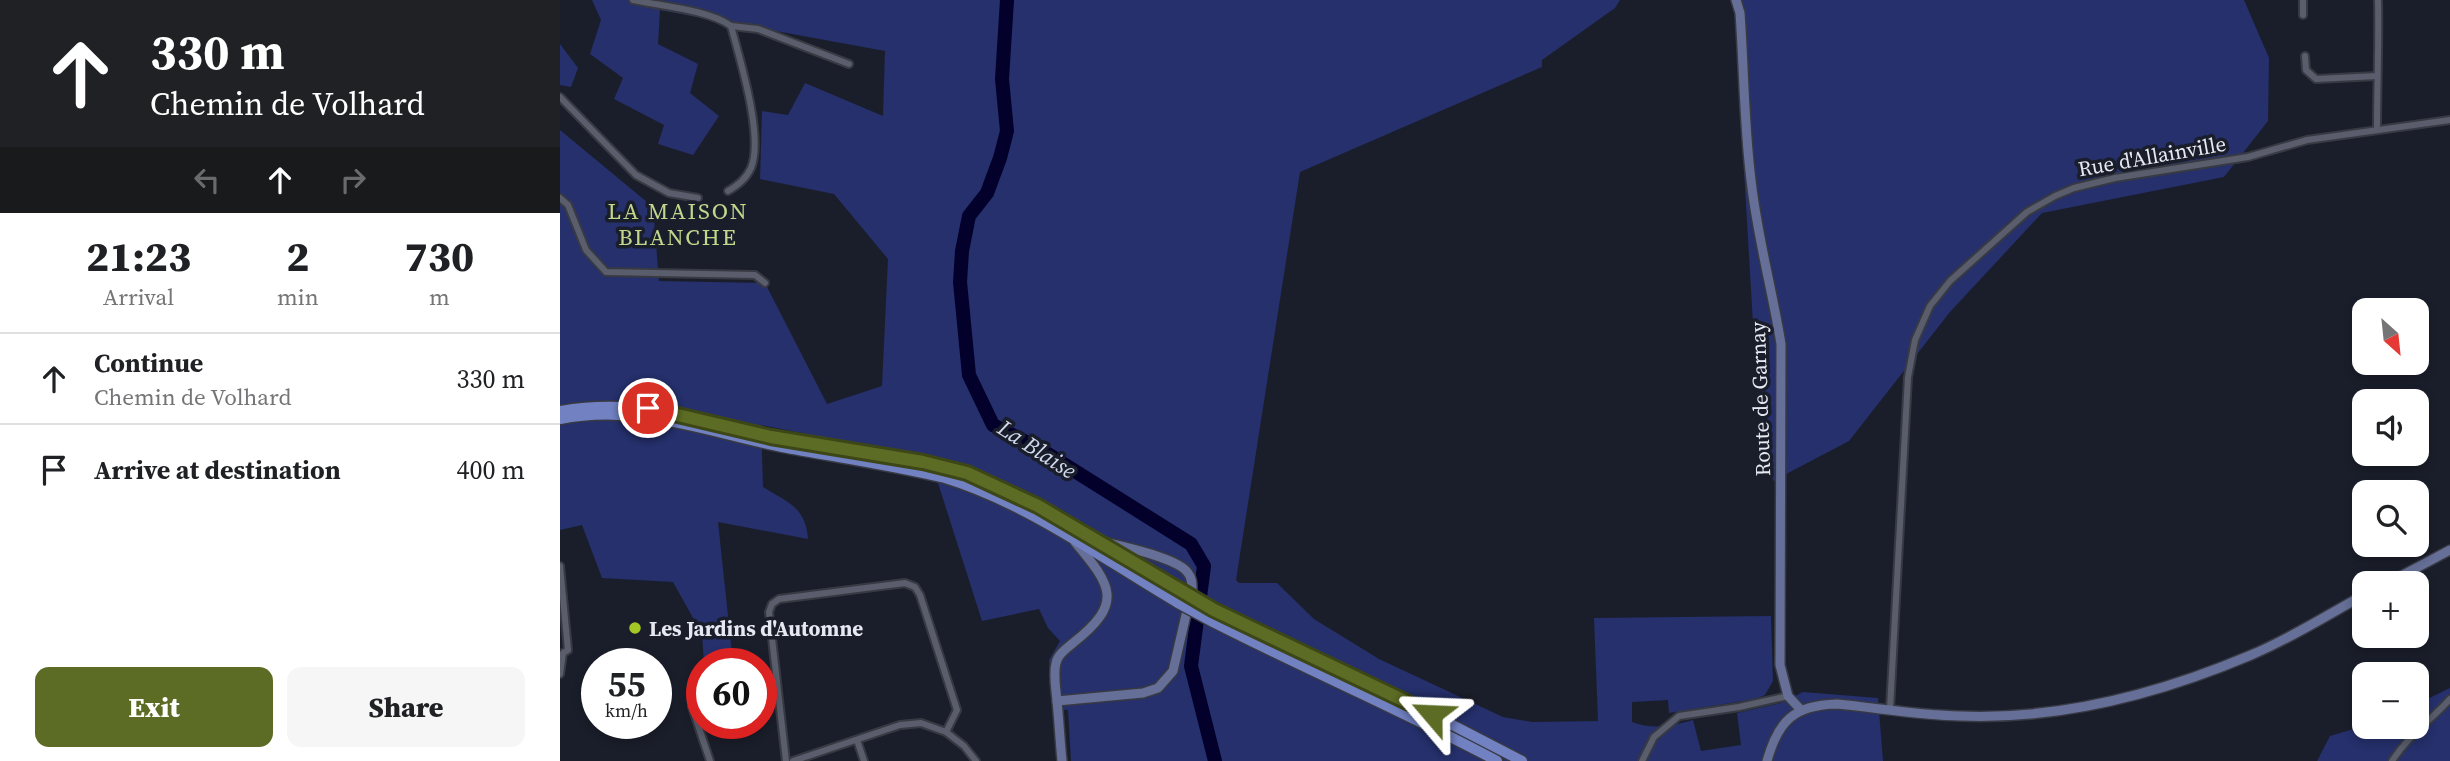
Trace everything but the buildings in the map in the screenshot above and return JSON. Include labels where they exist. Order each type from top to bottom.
[{"type":"main road","points":[[560,411],[603,406],[648,408],[797,442],[942,466],[967,473],[1020,496],[1214,610],[1408,702],[1522,761]]},
{"type":"main road","points":[[560,419],[614,414],[655,418],[781,447],[926,473],[970,486],[1074,540],[1213,622],[1416,719],[1497,761]]},
{"type":"street","points":[[633,0],[709,16],[732,26],[758,29],[849,64]]},
{"type":"street","name":"Route de Garnay","points":[[1736,0],[1740,13],[1750,177],[1781,344],[1780,665],[1788,696],[1801,710]]},
{"type":"street","points":[[2303,0],[2303,15]]},
{"type":"street","points":[[2377,130],[2377,76],[2380,60],[2378,0]]},
{"type":"street","points":[[728,191],[741,183],[751,168],[754,153],[751,108],[732,26]]},
{"type":"street","points":[[2305,56],[2306,69],[2316,79],[2377,76]]},
{"type":"street","points":[[560,97],[636,175],[669,193],[698,198]]},
{"type":"street","name":"Rue d'Allainville","points":[[1890,709],[1908,377],[1915,340],[1930,306],[1950,281],[2027,212],[2074,188],[2115,178],[2248,157],[2306,141],[2450,120]]},
{"type":"street","points":[[560,198],[568,205],[586,250],[606,272],[755,275],[765,283]]},
{"type":"street","points":[[1057,701],[1143,693],[1158,688],[1167,681],[1173,671],[1192,582],[1188,572],[1182,566],[1157,556],[1094,539]]},
{"type":"street","points":[[1062,761],[1055,680],[1056,661],[1103,616],[1108,596],[1098,570],[1074,540]]},
{"type":"street","points":[[2411,571],[2450,550]]},
{"type":"street","points":[[560,566],[568,650],[563,653],[560,674]]},
{"type":"street","points":[[786,761],[769,612],[772,604],[779,598],[905,583],[915,587],[920,595],[957,710],[946,732]]},
{"type":"street","points":[[1767,761],[1773,738],[1791,715],[1820,704],[1960,716],[2024,714],[2090,707],[2169,685],[2252,655],[2352,601]]},
{"type":"street","points":[[1642,761],[1654,737],[1679,716],[1740,707],[1788,696]]},
{"type":"street","points":[[2392,761],[2413,734],[2432,719],[2450,699]]},
{"type":"street","points":[[793,761],[900,726],[921,723],[946,732],[964,746],[976,761]]},
{"type":"street","points":[[703,739],[710,761]]},
{"type":"street","points":[[857,740],[864,761]]},
{"type":"shaded area","points":[[592,0],[1620,0],[1615,8],[1542,60],[1542,67],[1300,172],[1236,580],[1239,583],[1277,583],[1314,619],[1379,659],[1503,717],[1532,722],[1598,721],[1594,618],[1771,616],[1773,681],[1765,695],[1669,713],[1668,700],[1632,702],[1632,722],[1663,726],[1693,720],[1701,751],[1741,745],[1737,713],[1781,703],[1803,692],[1878,698],[1883,761],[1071,761],[1068,710],[1052,709],[1049,660],[1060,641],[1048,628],[1039,609],[982,621],[930,458],[761,425],[763,487],[799,512],[804,519],[808,539],[718,522],[731,648],[703,648],[702,634],[673,582],[602,578],[582,525],[560,530],[560,130],[653,207],[659,281],[765,283],[827,404],[882,386],[888,259],[834,194],[760,179],[762,111],[788,115],[805,83],[883,116],[885,51],[660,10],[658,44],[698,64],[690,93],[719,116],[693,155],[658,144],[664,125],[614,99],[623,78],[590,54],[601,20]]},
{"type":"shaded area","points":[[1734,0],[2244,0],[2269,58],[2268,121],[2224,177],[2042,213],[1950,312],[1849,441],[1773,481],[1757,392]]},
{"type":"shaded area","points":[[560,44],[578,68],[571,87],[560,85]]},
{"type":"shaded area","points":[[2450,688],[2450,761],[2317,761],[2330,736],[2352,730],[2352,739],[2429,739],[2429,698]]},
{"type":"waterway","name":"La Blaise","points":[[1007,0],[1002,79],[1007,131],[987,193],[969,216],[962,251],[960,282],[969,375],[993,425],[1043,451],[1191,544],[1204,566],[1191,666],[1215,761]]},
{"type":"place","name":"Les Jardins d'Automne","points":[[635,628]]},
{"type":"district","name":"LA MAISON BLANCHE","points":[[678,224]]},
{"type":"route","points":[[648,408],[771,437],[923,462],[967,473],[1020,496],[1214,610],[1432,714]]}]
